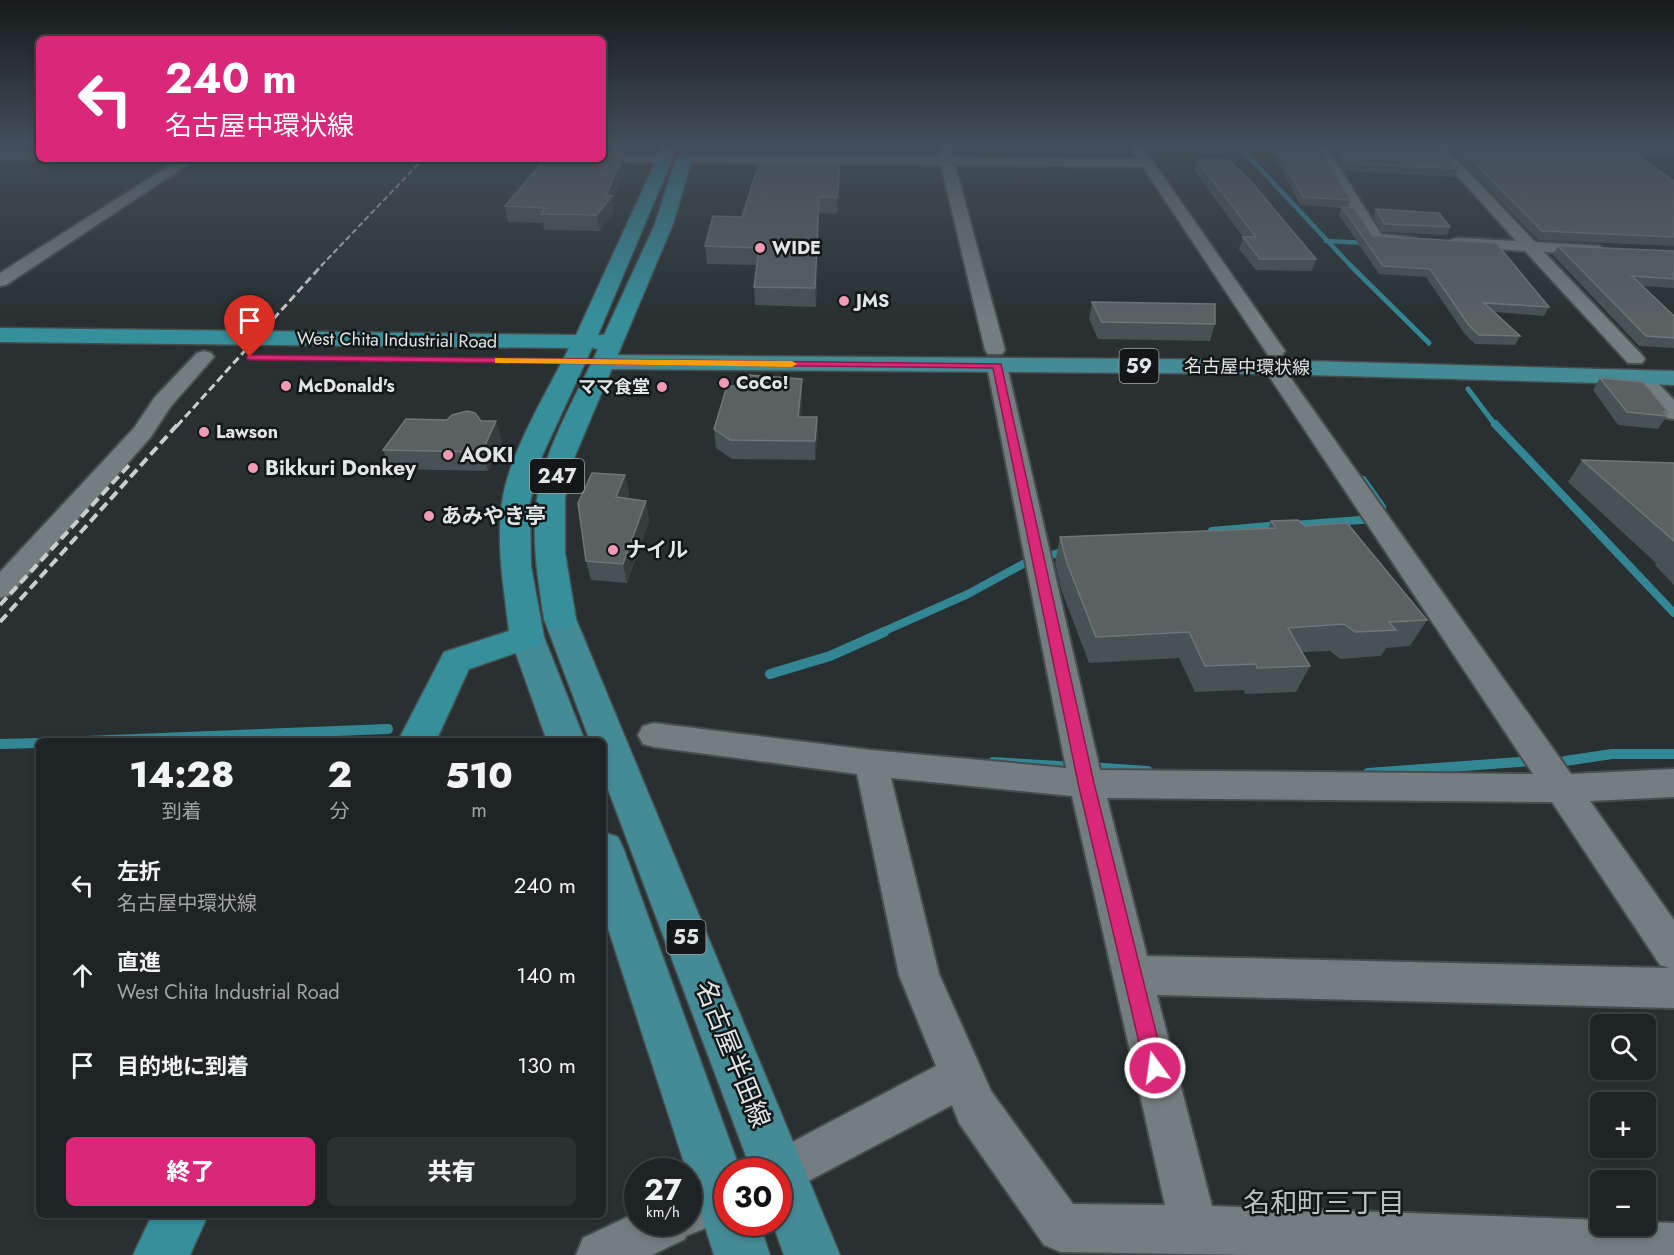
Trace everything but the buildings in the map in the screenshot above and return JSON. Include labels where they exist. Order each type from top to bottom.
[{"type":"highway","name":"247","points":[[544,628],[516,566],[516,502],[529,456],[652,202]]},
{"type":"highway","name":"247","points":[[544,628],[550,553],[551,498],[562,456],[664,224],[668,202]]},
{"type":"highway","name":"West Chita Industrial Road","points":[[0,335],[578,352]]},
{"type":"highway","name":"West Chita Industrial Road","points":[[0,354],[204,357],[608,352]]},
{"type":"highway","points":[[418,738],[456,662],[544,628]]},
{"type":"highway","points":[[161,1255],[180,1218]]},
{"type":"main road","name":"名古屋中環状線","points":[[608,352],[996,358],[1274,359],[1638,368],[1674,360]]},
{"type":"main road","name":"名古屋中環状線","points":[[1638,368],[1674,378]]},
{"type":"main road","points":[[544,628],[565,738]]},
{"type":"main road","name":"名古屋半田線","points":[[544,628],[592,738]]},
{"type":"main road","name":"名古屋半田線","points":[[606,771],[774,1158]]},
{"type":"main road","name":"55","points":[[606,860],[714,1202]]},
{"type":"main road","name":"名古屋半田線","points":[[792,1204],[812,1255]]},
{"type":"main road","name":"55","points":[[731,1236],[742,1255]]},
{"type":"street","points":[[0,281],[123,202]]},
{"type":"street","points":[[957,202],[996,358],[1085,774],[1194,1228]]},
{"type":"street","points":[[1171,202],[1274,359],[1674,952]]},
{"type":"street","points":[[1353,202],[1376,239],[1423,241]]},
{"type":"street","points":[[1488,202],[1638,368],[1674,413]]},
{"type":"street","points":[[1447,242],[1532,250],[1607,250]]},
{"type":"street","points":[[0,589],[142,433],[163,402],[204,357]]},
{"type":"street","points":[[654,735],[871,763],[1085,774],[1563,788],[1674,783]]},
{"type":"street","points":[[871,763],[919,975],[975,1107],[1060,1228],[1194,1228],[1674,1247]]},
{"type":"street","points":[[1133,975],[1674,988]]},
{"type":"street","points":[[792,1167],[962,1076]]},
{"type":"street","points":[[600,1255],[639,1236]]},
{"type":"waterway","points":[[1291,202],[1328,241]]},
{"type":"waterway","points":[[1328,241],[1368,243]]},
{"type":"waterway","points":[[1328,241],[1351,266]]},
{"type":"waterway","points":[[1351,266],[1429,343]]},
{"type":"waterway","points":[[1468,389],[1496,426]]},
{"type":"waterway","points":[[1495,424],[1674,613]]},
{"type":"waterway","points":[[1363,480],[1382,507]]},
{"type":"waterway","points":[[1293,525],[1375,519]]},
{"type":"waterway","points":[[1212,531],[1280,525]]},
{"type":"waterway","points":[[880,633],[968,594],[1025,563],[1065,551]]},
{"type":"waterway","points":[[770,674],[830,656],[884,632]]},
{"type":"waterway","points":[[161,738],[388,729]]},
{"type":"waterway","points":[[0,744],[36,743]]},
{"type":"waterway","points":[[1565,761],[1612,754],[1674,754]]},
{"type":"waterway","points":[[1368,773],[1532,761]]},
{"type":"waterway","points":[[993,762],[1076,767]]},
{"type":"waterway","points":[[1089,767],[1148,771]]},
{"type":"railway","points":[[321,266],[382,202]]},
{"type":"railway","points":[[177,426],[322,265]]},
{"type":"railway","points":[[0,622],[178,424]]},
{"type":"railway","points":[[0,605],[132,462]]},
{"type":"slow traffic","points":[[499,361],[792,364]]},
{"type":"place","name":"WIDE","points":[[760,248]]},
{"type":"place","name":"JMS","points":[[844,301]]},
{"type":"place","name":"CoCo!","points":[[724,383]]},
{"type":"place","name":"McDonald's","points":[[286,386]]},
{"type":"place","name":"ママ食堂","points":[[662,387]]},
{"type":"place","name":"Lawson","points":[[204,432]]},
{"type":"place","name":"AOKI","points":[[448,455]]},
{"type":"place","name":"Bikkuri Donkey","points":[[253,468]]},
{"type":"place","name":"あみやき亭","points":[[429,516]]},
{"type":"place","name":"ナイル","points":[[613,550]]},
{"type":"district","name":"名和町三丁目","points":[[1324,1203]]},
{"type":"route","points":[[250,357],[997,366],[1086,783],[1155,1068]]}]
